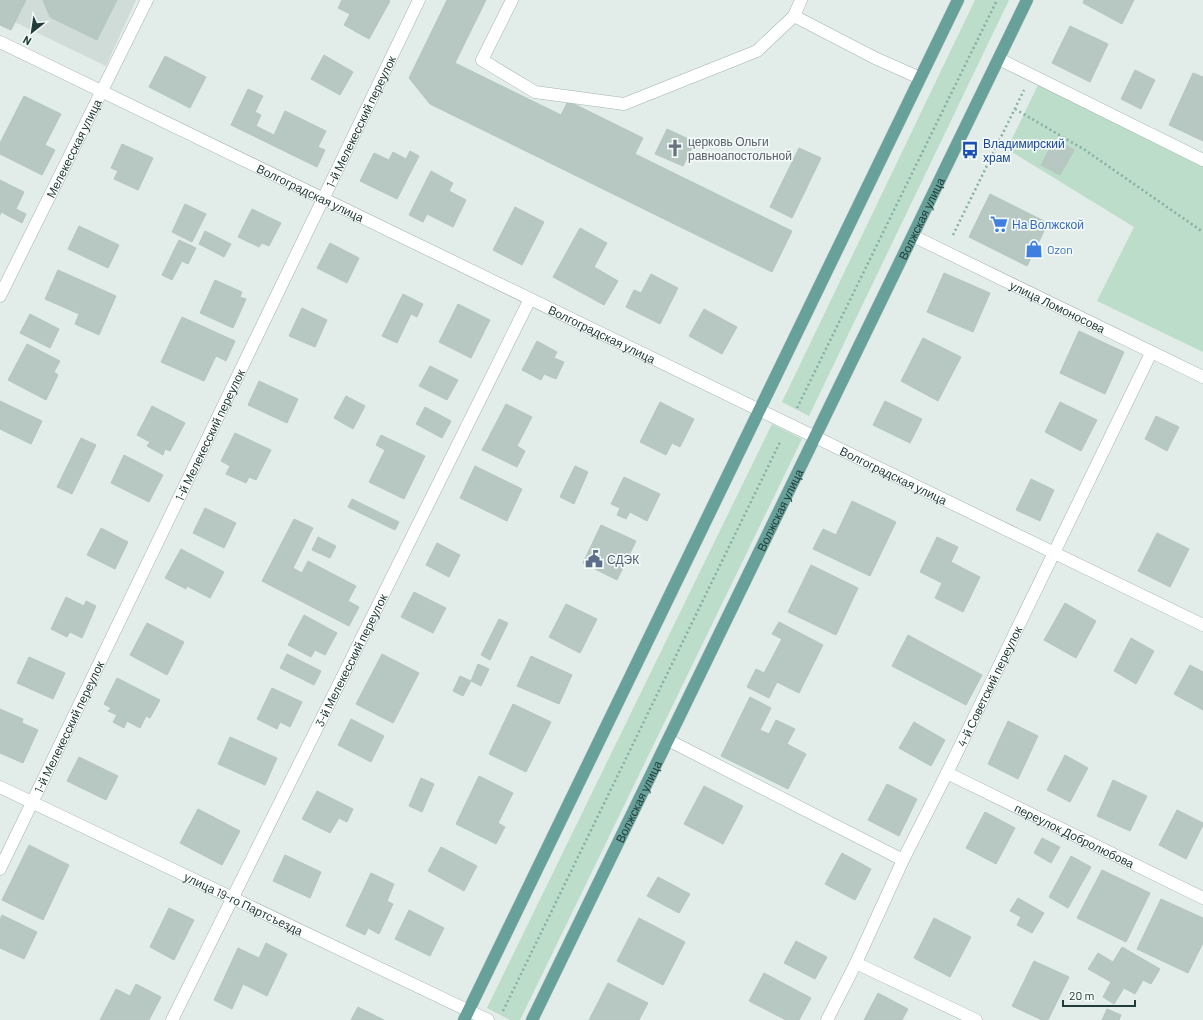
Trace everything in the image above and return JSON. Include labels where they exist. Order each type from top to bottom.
[{"type":"main road","points":[[466,1015],[958,0]]},
{"type":"main road","name":"Волжская улица","points":[[532,1020],[1027,0]]},
{"type":"street","name":"Мелекесская улица","points":[[0,296],[147,0]]},
{"type":"street","name":"1-й Мелекесский переулок","points":[[0,869],[419,0]]},
{"type":"street","points":[[512,0],[482,60],[535,92],[624,104],[757,51],[794,16],[801,0]]},
{"type":"street","points":[[794,16],[875,58],[920,78]]},
{"type":"street","name":"Волгоградская улица","points":[[0,42],[1203,625]]},
{"type":"street","points":[[999,59],[1203,160]]},
{"type":"street","name":"улица Ломоносова","points":[[913,236],[1203,377]]},
{"type":"street","name":"3-й Мелекесский переулок","points":[[172,1020],[530,299]]},
{"type":"street","name":"4-й Советский переулок","points":[[827,1020],[856,963],[903,860],[947,773],[1151,352]]},
{"type":"street","points":[[668,740],[903,860]]},
{"type":"street","name":"переулок Добролюбова","points":[[947,773],[1203,898]]},
{"type":"street","name":"улица 19-го Партсъезда","points":[[0,787],[233,898],[466,1015],[488,1020]]},
{"type":"street","points":[[856,963],[976,1020]]},
{"type":"path","points":[[502,1013],[997,0]]},
{"type":"path","points":[[945,252],[1031,75]]},
{"type":"path","points":[[1015,109],[1085,150],[1203,232]]},
{"type":"shaded area","points":[[0,0],[136,0],[106,66],[0,15]]},
{"type":"green space","points":[[975,0],[1009,0],[809,416],[782,402]]},
{"type":"green space","points":[[1039,83],[1203,163],[1203,352],[1097,301],[1134,227],[1007,149]]},
{"type":"green space","points":[[772,424],[802,439],[520,1020],[510,1020],[487,1008]]},
{"type":"building","points":[[0,0],[26,0],[11,30],[0,25]]},
{"type":"building","points":[[43,0],[117,0],[97,40],[50,17]]},
{"type":"building","points":[[342,0],[390,1],[369,39],[344,25],[350,14],[338,8]]},
{"type":"building","points":[[447,0],[486,0],[455,63],[561,115],[568,101],[643,138],[635,154],[792,231],[772,272],[430,104],[409,78]]},
{"type":"building","points":[[1084,0],[1134,0],[1122,24],[1083,3]]},
{"type":"building","points":[[1070,26],[1108,44],[1090,82],[1052,63]]},
{"type":"building","points":[[324,55],[353,72],[340,95],[311,79]]},
{"type":"building","points":[[165,56],[206,77],[190,108],[149,87]]},
{"type":"building","points":[[1135,70],[1155,80],[1141,109],[1121,99]]},
{"type":"building","points":[[1193,73],[1203,77],[1203,141],[1169,125]]},
{"type":"building","points":[[248,89],[263,96],[255,112],[261,115],[256,126],[274,135],[285,111],[326,131],[318,147],[325,150],[317,167],[231,125]]},
{"type":"building","points":[[24,96],[61,114],[45,145],[55,150],[42,175],[0,154],[0,143]]},
{"type":"building","name":"церковь Ольги равноапостольной","points":[[667,129],[695,142],[683,166],[655,154]]},
{"type":"building","points":[[1055,139],[1074,150],[1060,175],[1041,165]]},
{"type":"building","points":[[122,144],[153,158],[138,190],[114,179],[118,171],[111,168]]},
{"type":"building","points":[[799,148],[821,158],[792,218],[770,207]]},
{"type":"building","points":[[410,151],[419,156],[397,199],[360,181],[374,153],[389,160],[393,152],[406,159]]},
{"type":"building","points":[[431,171],[453,183],[449,191],[466,200],[453,227],[427,214],[423,222],[409,215]]},
{"type":"building","points":[[0,180],[24,192],[16,209],[26,214],[22,223],[1,212],[0,215]]},
{"type":"building","points":[[990,194],[1048,223],[1027,266],[969,237]]},
{"type":"building","points":[[185,204],[206,214],[192,242],[172,232]]},
{"type":"building","points":[[515,207],[544,222],[522,265],[493,250]]},
{"type":"building","points":[[252,209],[281,223],[269,246],[262,243],[259,247],[238,237]]},
{"type":"building","points":[[79,226],[119,245],[108,268],[68,249]]},
{"type":"building","points":[[580,228],[607,243],[594,267],[618,281],[604,305],[553,277]]},
{"type":"building","points":[[205,231],[231,244],[224,257],[199,244]]},
{"type":"building","points":[[179,240],[196,248],[188,264],[182,261],[172,280],[162,275]]},
{"type":"building","points":[[330,243],[359,258],[347,283],[317,268]]},
{"type":"building","points":[[58,270],[116,296],[99,335],[75,324],[79,314],[45,299]]},
{"type":"building","points":[[944,273],[990,293],[973,332],[927,312]]},
{"type":"building","points":[[651,274],[678,288],[660,324],[626,307],[634,290],[641,293]]},
{"type":"building","points":[[215,280],[242,292],[240,297],[246,299],[233,328],[200,313]]},
{"type":"building","points":[[403,294],[423,304],[417,317],[411,314],[397,343],[382,336]]},
{"type":"building","points":[[458,304],[490,320],[471,358],[439,342]]},
{"type":"building","points":[[302,308],[327,320],[315,347],[289,336]]},
{"type":"building","points":[[704,309],[737,327],[722,354],[689,336]]},
{"type":"building","points":[[30,314],[59,329],[50,348],[20,333]]},
{"type":"building","points":[[182,317],[235,341],[226,361],[216,356],[204,381],[161,362]]},
{"type":"building","points":[[1079,331],[1124,352],[1105,394],[1060,373]]},
{"type":"building","points":[[923,338],[961,357],[938,401],[901,381]]},
{"type":"building","points":[[537,341],[557,352],[554,358],[564,362],[556,379],[544,374],[541,380],[522,370]]},
{"type":"building","points":[[27,344],[60,361],[54,372],[58,375],[46,400],[8,380]]},
{"type":"building","points":[[430,366],[458,380],[447,400],[419,386]]},
{"type":"building","points":[[259,381],[298,399],[287,423],[248,405]]},
{"type":"building","points":[[346,396],[365,406],[353,429],[334,418]]},
{"type":"building","points":[[0,401],[42,421],[31,444],[0,429]]},
{"type":"building","points":[[885,401],[922,419],[910,443],[873,425]]},
{"type":"building","points":[[660,402],[694,419],[680,447],[672,443],[666,455],[640,442]]},
{"type":"building","points":[[1060,402],[1097,420],[1081,451],[1045,432]]},
{"type":"building","points":[[506,404],[532,417],[517,446],[525,451],[517,467],[482,450]]},
{"type":"building","points":[[152,406],[185,423],[170,451],[165,449],[163,455],[147,446],[150,442],[137,435]]},
{"type":"building","points":[[425,407],[451,421],[442,438],[416,424]]},
{"type":"building","points":[[1156,416],[1179,427],[1167,451],[1145,439]]},
{"type":"building","points":[[235,433],[271,450],[256,480],[249,477],[246,483],[226,474],[230,466],[221,461]]},
{"type":"building","points":[[381,435],[425,456],[404,499],[369,482],[385,450],[376,445]]},
{"type":"building","points":[[81,438],[96,445],[72,494],[57,487]]},
{"type":"building","points":[[124,455],[163,475],[149,502],[111,483]]},
{"type":"building","points":[[475,466],[522,489],[507,521],[460,498]]},
{"type":"building","points":[[575,466],[588,472],[574,504],[560,497]]},
{"type":"building","points":[[624,477],[660,494],[647,521],[630,512],[626,519],[617,515],[620,508],[611,504]]},
{"type":"building","points":[[1031,479],[1054,490],[1040,521],[1016,510]]},
{"type":"building","points":[[352,499],[399,522],[395,530],[348,507]]},
{"type":"building","points":[[852,501],[896,522],[870,576],[813,549],[823,529],[836,535]]},
{"type":"building","points":[[205,508],[236,523],[224,548],[193,533]]},
{"type":"building","points":[[294,519],[313,528],[293,568],[302,573],[308,561],[356,586],[348,601],[359,607],[349,626],[262,581]]},
{"type":"building","points":[[601,525],[636,541],[617,580],[583,563]]},
{"type":"building","points":[[101,528],[128,542],[115,569],[87,555]]},
{"type":"building","points":[[1157,533],[1189,549],[1170,587],[1138,571]]},
{"type":"building","points":[[318,537],[336,546],[330,558],[312,550]]},
{"type":"building","points":[[937,537],[958,547],[951,562],[980,577],[963,612],[935,598],[942,583],[920,572]]},
{"type":"building","points":[[437,543],[460,555],[449,577],[426,565]]},
{"type":"building","points":[[181,549],[224,572],[210,598],[187,586],[186,589],[165,578]]},
{"type":"building","points":[[811,565],[858,588],[836,635],[788,612]]},
{"type":"building","points":[[414,592],[446,608],[433,633],[401,617]]},
{"type":"building","points":[[66,597],[84,606],[86,601],[96,606],[82,638],[70,632],[67,637],[51,629]]},
{"type":"building","points":[[1065,603],[1096,621],[1076,658],[1044,640]]},
{"type":"building","points":[[566,604],[597,619],[580,653],[549,637]]},
{"type":"building","points":[[304,615],[337,633],[325,655],[315,650],[311,657],[288,645]]},
{"type":"building","points":[[499,619],[508,623],[490,660],[481,655]]},
{"type":"building","points":[[779,622],[823,645],[799,693],[777,682],[769,698],[747,687],[756,669],[764,673],[782,639],[772,634]]},
{"type":"building","points":[[147,623],[184,642],[167,675],[130,655]]},
{"type":"building","points":[[908,635],[982,675],[966,705],[892,666]]},
{"type":"building","points":[[1131,638],[1154,651],[1136,684],[1114,671]]},
{"type":"building","points":[[287,654],[321,671],[314,685],[280,668]]},
{"type":"building","points":[[382,654],[419,673],[393,723],[356,704]]},
{"type":"building","points":[[531,656],[572,675],[559,704],[517,686]]},
{"type":"building","points":[[29,657],[65,673],[53,699],[17,683]]},
{"type":"building","points":[[478,664],[489,669],[481,686],[471,681]]},
{"type":"building","points":[[1190,665],[1203,672],[1203,710],[1174,694]]},
{"type":"building","points":[[460,676],[471,681],[463,696],[453,691]]},
{"type":"building","points":[[117,678],[160,700],[150,718],[146,716],[140,728],[127,721],[124,728],[113,722],[117,715],[108,711],[111,708],[104,704]]},
{"type":"building","points":[[272,688],[302,702],[290,727],[280,722],[277,729],[257,719]]},
{"type":"building","points":[[750,697],[771,708],[760,730],[769,734],[776,720],[795,729],[787,744],[806,754],[788,789],[721,756]]},
{"type":"building","points":[[513,704],[551,722],[526,772],[489,754]]},
{"type":"building","points":[[0,709],[23,719],[22,723],[38,730],[23,763],[0,753]]},
{"type":"building","points":[[351,719],[384,736],[371,762],[338,745]]},
{"type":"building","points":[[1008,721],[1038,736],[1018,779],[988,764]]},
{"type":"building","points":[[914,722],[945,740],[931,766],[899,748]]},
{"type":"building","points":[[230,737],[277,758],[265,785],[218,764]]},
{"type":"building","points":[[1065,755],[1088,768],[1070,802],[1047,790]]},
{"type":"building","points":[[79,757],[118,776],[106,800],[67,781]]},
{"type":"building","points":[[479,776],[513,793],[498,823],[505,827],[496,844],[456,824]]},
{"type":"building","points":[[421,778],[434,784],[422,812],[409,806]]},
{"type":"building","points":[[1113,780],[1147,796],[1130,831],[1097,816]]},
{"type":"building","points":[[887,784],[917,799],[899,836],[868,820]]},
{"type":"building","points":[[704,786],[743,806],[723,844],[684,824]]},
{"type":"building","points":[[317,791],[353,809],[347,822],[339,818],[330,833],[302,819]]},
{"type":"building","points":[[198,809],[240,831],[222,865],[180,843]]},
{"type":"building","points":[[1177,810],[1203,823],[1186,859],[1159,845]]},
{"type":"building","points":[[985,812],[1015,828],[996,864],[966,848]]},
{"type":"building","points":[[1042,838],[1060,847],[1051,863],[1034,853]]},
{"type":"building","points":[[29,845],[69,865],[43,920],[2,900]]},
{"type":"building","points":[[441,847],[477,866],[464,891],[428,871]]},
{"type":"building","points":[[842,853],[871,869],[855,900],[825,884]]},
{"type":"building","points":[[285,855],[321,872],[310,898],[273,881]]},
{"type":"building","points":[[1071,856],[1091,867],[1068,908],[1049,897]]},
{"type":"building","points":[[1102,870],[1150,893],[1126,942],[1077,918]]},
{"type":"building","points":[[371,873],[394,884],[387,901],[393,904],[379,934],[368,928],[365,935],[346,926]]},
{"type":"building","points":[[658,877],[690,894],[679,913],[647,896]]},
{"type":"building","points":[[1018,898],[1044,913],[1032,933],[1017,925],[1021,917],[1010,911]]},
{"type":"building","points":[[1161,899],[1203,918],[1203,943],[1188,973],[1137,949]]},
{"type":"building","points":[[169,908],[194,920],[174,960],[150,947]]},
{"type":"building","points":[[409,910],[444,928],[430,956],[395,939]]},
{"type":"building","points":[[2,915],[37,932],[24,959],[0,948],[0,920]]},
{"type":"building","points":[[639,918],[685,942],[663,985],[617,961]]},
{"type":"building","points":[[934,918],[971,937],[950,977],[914,958]]},
{"type":"building","points":[[796,941],[827,957],[815,979],[784,963]]},
{"type":"building","points":[[266,943],[287,954],[267,996],[243,984],[232,1009],[214,1000],[238,948],[259,958]]},
{"type":"building","points":[[1122,947],[1160,969],[1151,984],[1143,980],[1135,994],[1124,988],[1114,1004],[1103,997],[1111,982],[1088,969],[1098,953],[1113,962]]},
{"type":"building","points":[[1034,961],[1069,977],[1048,1020],[1042,1020],[1012,1006]]},
{"type":"building","points":[[764,973],[811,998],[799,1020],[786,1020],[749,1001]]},
{"type":"building","points":[[608,983],[648,1003],[639,1020],[589,1020]]},
{"type":"building","points":[[136,984],[161,997],[149,1020],[100,1020],[116,989],[130,996]]},
{"type":"building","points":[[878,993],[908,1009],[902,1020],[864,1020]]},
{"type":"building","points":[[358,1007],[384,1020],[351,1020]]},
{"type":"building","points":[[1107,1009],[1121,1015],[1119,1020],[1102,1020]]},
{"type":"place","name":"церковь Ольги равноапостольной","points":[[675,148]]},
{"type":"place","name":"Владимирский храм","points":[[970,150]]},
{"type":"place","name":"На Волжской","points":[[999,224]]},
{"type":"place","name":"Ozon","points":[[1034,249]]},
{"type":"place","name":"СДЭК","points":[[594,559]]}]
